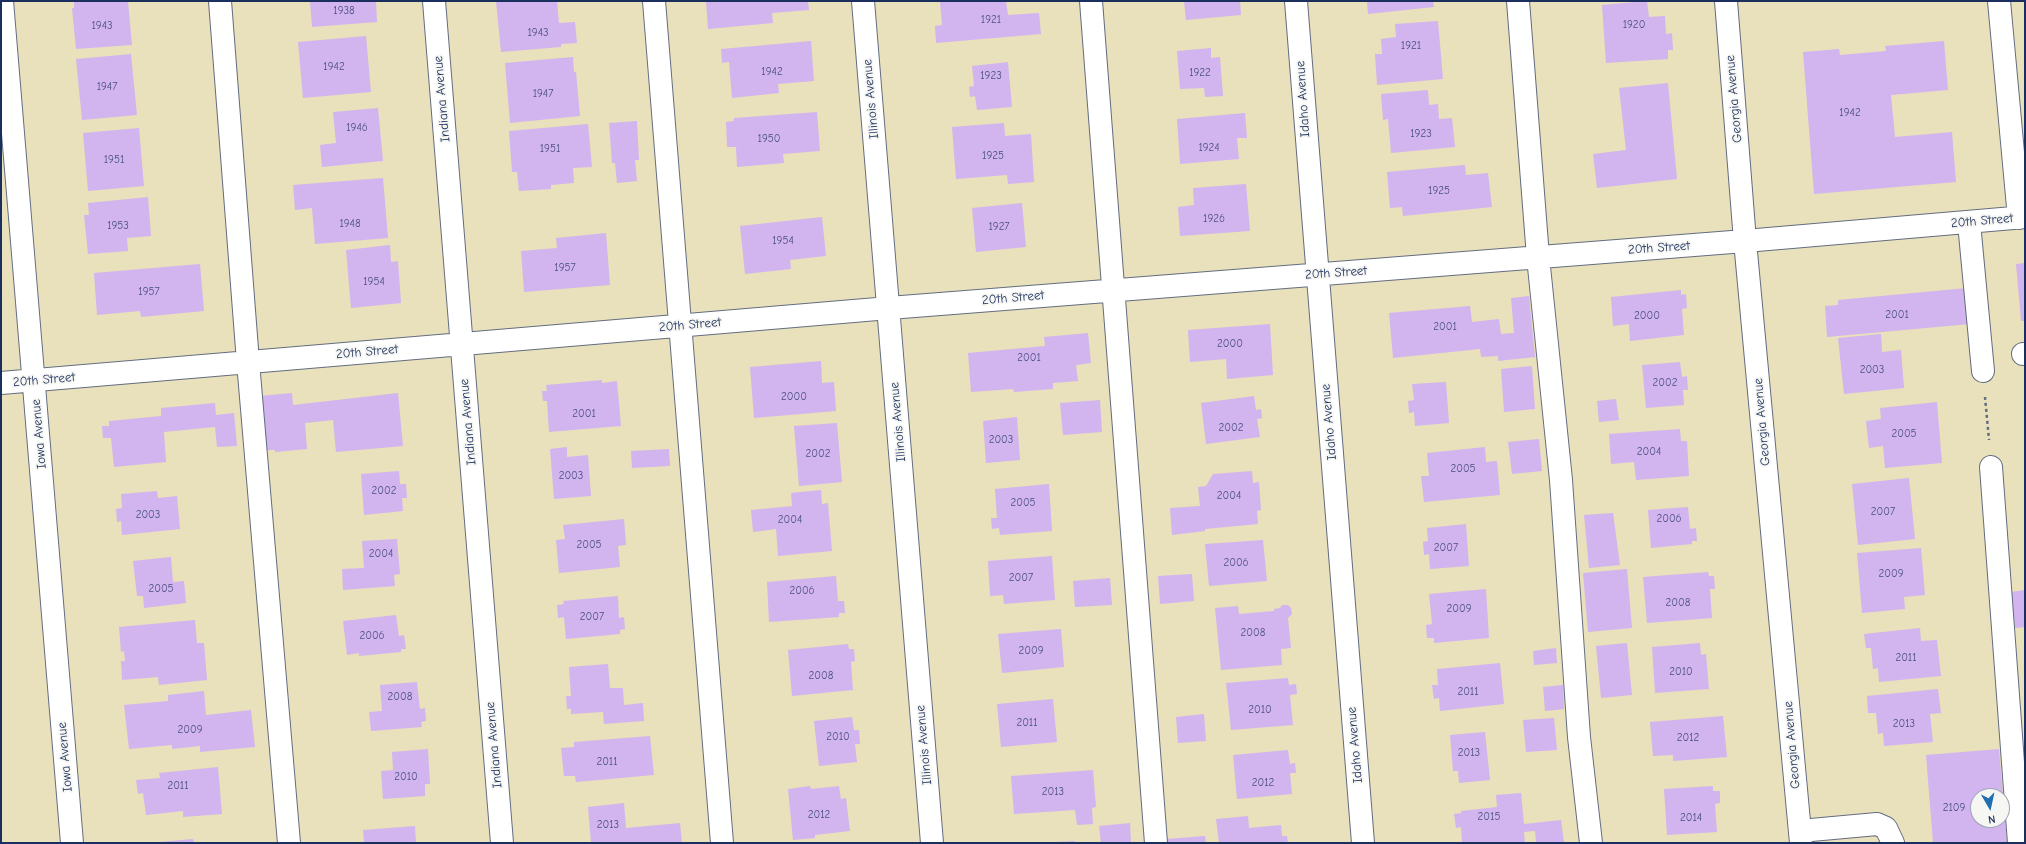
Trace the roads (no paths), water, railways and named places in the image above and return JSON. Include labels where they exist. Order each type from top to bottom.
[{"type":"street","name":"Iowa Avenue","points":[[2,1],[72,843]]},
{"type":"street","points":[[220,1],[248,362],[289,843]]},
{"type":"street","name":"Indiana Avenue","points":[[434,1],[502,843]]},
{"type":"street","points":[[654,1],[722,843]]},
{"type":"street","name":"Illinois Avenue","points":[[863,1],[932,843]]},
{"type":"street","points":[[1092,1],[1156,843]]},
{"type":"street","name":"Idaho Avenue","points":[[1296,1],[1363,843]]},
{"type":"street","points":[[1518,1],[1538,257],[1561,480],[1579,737],[1591,843]]},
{"type":"street","name":"Georgia Avenue","points":[[1726,1],[1745,241],[1800,837]]},
{"type":"street","points":[[1999,1],[2022,218]]},
{"type":"street","name":"20th Street","points":[[1,383],[889,308],[2022,218]]},
{"type":"street","points":[[1969,223],[1982,371]]},
{"type":"street","points":[[1991,467],[2019,843]]},
{"type":"street","points":[[1800,837],[1877,824],[1886,828],[1893,843]]}]
